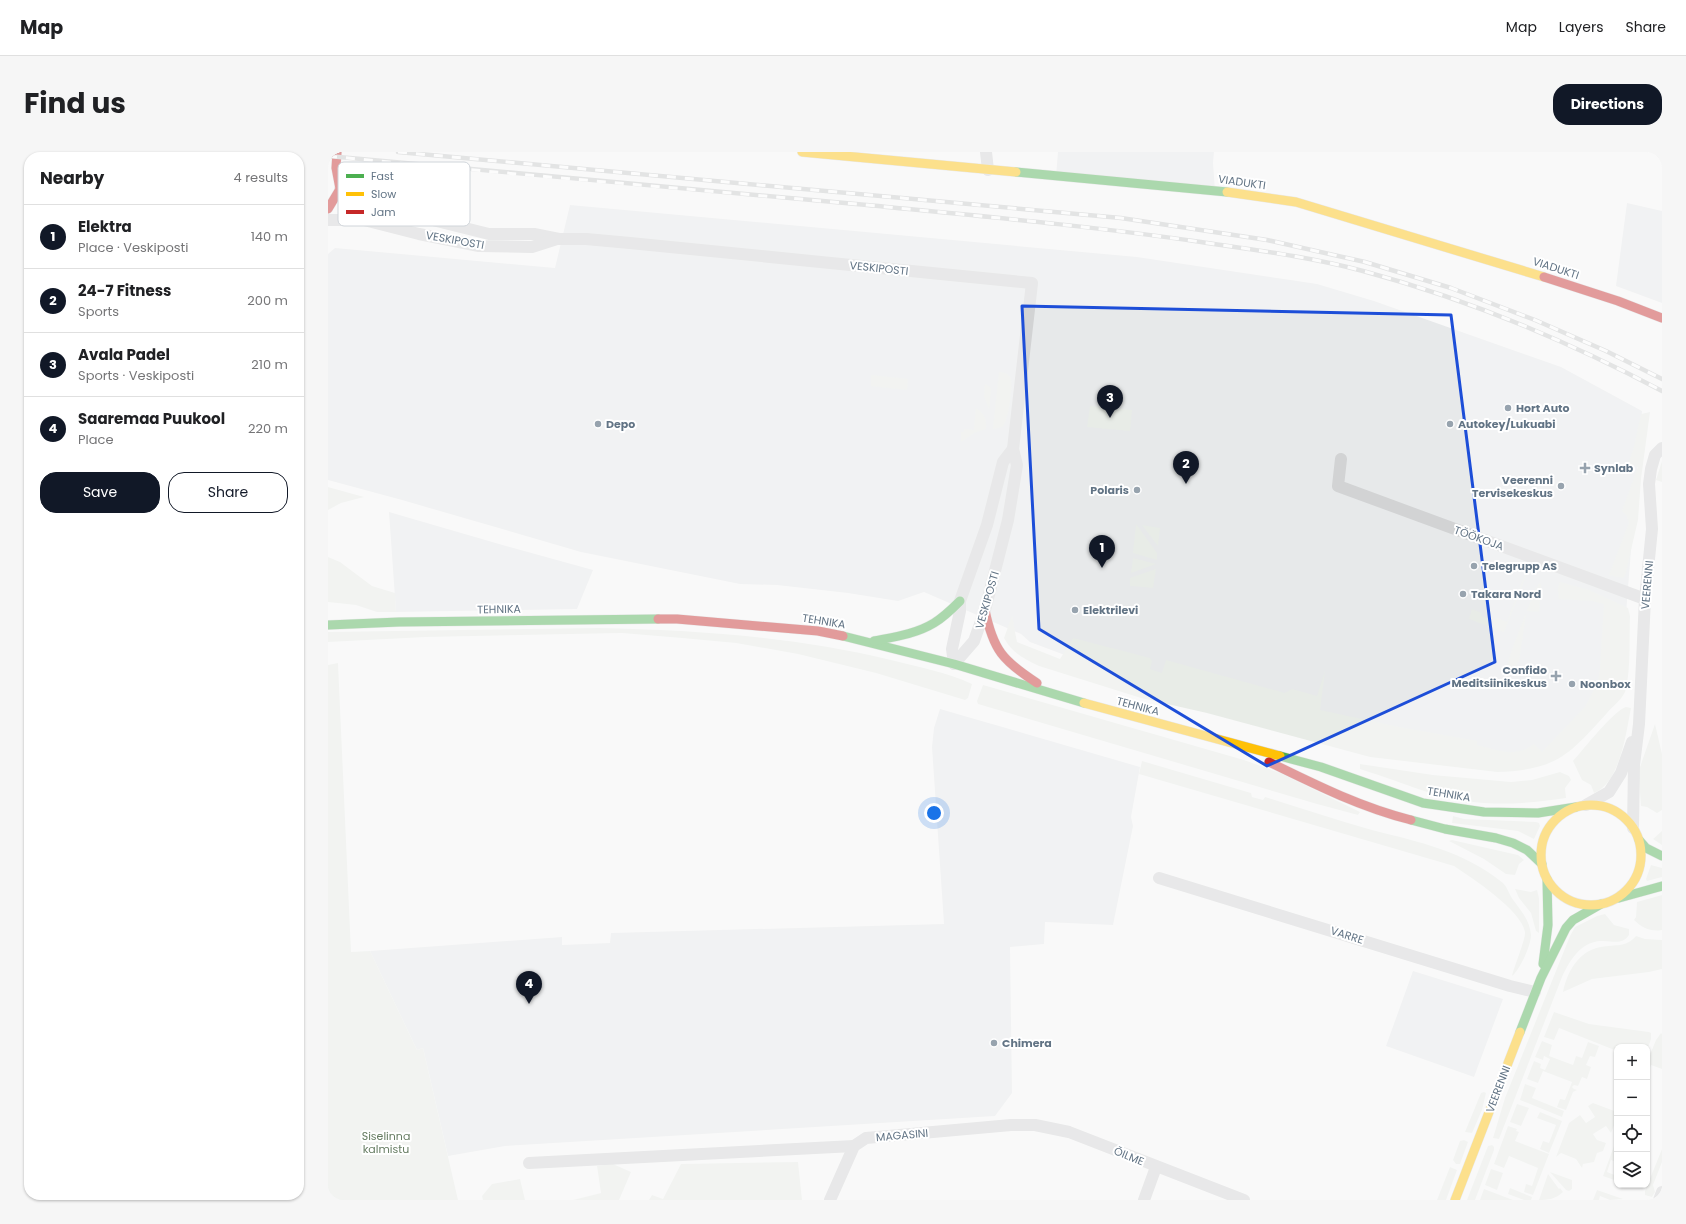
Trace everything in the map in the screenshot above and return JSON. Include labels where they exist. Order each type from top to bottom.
[{"type":"main road","points":[[337,152],[336,168],[338,178]]},
{"type":"main road","name":"VIADUKTI","points":[[802,152],[1215,190],[1296,202],[1533,273],[1618,301],[1662,318]]},
{"type":"main road","points":[[328,209],[338,192]]},
{"type":"main road","points":[[870,642],[909,633],[930,625],[941,618],[960,601]]},
{"type":"main road","points":[[986,610],[989,630],[998,652],[1018,672],[1052,693]]},
{"type":"main road","name":"TEHNIKA","points":[[344,615],[399,622]]},
{"type":"main road","name":"TEHNIKA","points":[[328,625],[399,622],[677,619],[818,631],[870,642],[954,664],[1106,709],[1321,767],[1423,803],[1484,812],[1538,813],[1581,806]]},
{"type":"main road","name":"TEHNIKA","points":[[1230,743],[1344,798],[1382,814],[1445,829],[1496,838],[1513,843],[1527,850],[1542,864]]},
{"type":"main road","points":[[1662,856],[1646,848],[1639,840],[1633,828],[1619,814],[1610,808],[1598,805],[1581,806],[1559,816],[1546,833],[1541,848],[1542,864],[1547,880],[1556,891],[1574,903],[1588,905],[1601,904],[1617,898],[1662,886]]},
{"type":"main road","points":[[1617,898],[1628,889],[1640,869],[1641,853],[1639,840]]},
{"type":"main road","name":"VEERENNI","points":[[1541,978],[1548,925],[1547,880]]},
{"type":"main road","name":"VEERENNI","points":[[1455,1200],[1541,978],[1566,928],[1573,920],[1601,904]]},
{"type":"street","points":[[986,152],[988,170]]},
{"type":"street","name":"VESKIPOSTI","points":[[388,226],[479,246],[532,247],[559,239]]},
{"type":"street","name":"VESKIPOSTI","points":[[457,226],[489,234],[534,234],[559,239],[586,239],[1032,283],[1013,449],[1017,465],[1009,513],[986,610],[974,641],[954,664]]},
{"type":"street","name":"VEERENNI","points":[[1633,828],[1634,765],[1639,724],[1645,599],[1652,528],[1649,484],[1655,455],[1662,448]]},
{"type":"street","name":"VESKIPOSTI","points":[[954,664],[952,648],[960,611],[960,601],[987,525],[1003,462],[1013,449]]},
{"type":"street","name":"TÖÖKOJA","points":[[1341,459],[1338,486],[1645,599]]},
{"type":"street","name":"VEERENNI","points":[[1581,806],[1609,792],[1620,773],[1639,724]]},
{"type":"street","name":"VARRE","points":[[1159,878],[1510,986],[1535,992]]},
{"type":"street","name":"MAGASINI","points":[[854,1146],[866,1138],[1011,1125]]},
{"type":"street","name":"ÕILME","points":[[1011,1125],[1035,1125],[1069,1132],[1244,1200]]},
{"type":"street","points":[[529,1163],[854,1146],[830,1200]]},
{"type":"street","points":[[1144,1200],[1156,1167]]},
{"type":"street","points":[[1659,1200],[1662,1192]]},
{"type":"highlighted area","points":[[1022,306],[1451,315],[1495,662],[1267,766],[1039,629]]},
{"type":"shaded area","points":[[1058,152],[1214,152],[1213,163],[1215,190],[1056,176]]},
{"type":"shaded area","points":[[1627,203],[1662,211],[1662,303],[1616,286]]},
{"type":"shaded area","points":[[570,205],[1137,257],[1317,284],[1374,301],[1561,367],[1642,411],[1621,677],[1546,759],[1465,749],[1169,694],[1030,642],[1021,634],[924,592],[898,601],[848,593],[777,585],[740,584],[581,552],[328,480],[328,254],[335,248],[555,268]]},
{"type":"shaded area","points":[[389,512],[593,570],[577,609],[396,612]]},
{"type":"shaded area","points":[[940,709],[1140,767],[1131,817],[1133,826],[1113,925],[1045,922],[1044,944],[1010,947],[1012,1093],[995,1116],[505,1146],[448,1156],[423,1048],[417,1050],[370,951],[562,937],[562,945],[610,943],[611,933],[944,924],[932,747],[934,728]]},
{"type":"shaded area","points":[[1413,971],[1503,999],[1474,1077],[1386,1046]]},
{"type":"green space","points":[[999,372],[1005,373],[1010,377],[1011,395],[1004,424],[1002,427],[993,429]]},
{"type":"green space","points":[[871,375],[908,379],[907,390],[871,386]]},
{"type":"green space","points":[[985,384],[991,389],[989,409],[984,396]]},
{"type":"green space","points":[[1090,406],[1132,410],[1130,431],[1087,427]]},
{"type":"green space","points":[[976,408],[984,417],[986,429],[974,433],[961,442],[961,432],[965,429],[974,430]]},
{"type":"green space","points":[[1650,412],[1641,479],[1638,520],[1625,576],[1623,578],[1609,575],[1629,523],[1627,516],[1622,511],[1638,467],[1629,464],[1629,462],[1634,447],[1641,414]]},
{"type":"green space","points":[[1662,461],[1662,482],[1656,480]]},
{"type":"green space","points":[[328,487],[364,497],[341,503],[328,510]]},
{"type":"green space","points":[[1136,524],[1157,553],[1157,560],[1133,553]]},
{"type":"green space","points":[[1142,525],[1160,528],[1158,546]]},
{"type":"green space","points":[[328,557],[340,562],[372,586],[395,593],[396,612],[377,612],[356,605],[328,602]]},
{"type":"green space","points":[[1133,558],[1156,564],[1131,573]]},
{"type":"green space","points":[[1515,562],[1529,568],[1504,632],[1469,619],[1472,609],[1482,613],[1481,616],[1494,621],[1496,618],[1507,622],[1527,569],[1514,564]]},
{"type":"green space","points":[[1156,569],[1153,588],[1130,586],[1130,578]]},
{"type":"green space","points":[[1560,582],[1589,590],[1628,608],[1630,616],[1630,653],[1626,689],[1618,702],[1571,750],[1548,764],[1517,771],[1497,772],[1370,757],[1207,713],[1141,698],[1039,666],[1019,655],[1011,648],[1004,638],[1012,616],[1017,642],[1060,659],[1073,638],[1150,658],[1152,661],[1150,669],[1162,673],[1166,660],[1285,693],[1292,689],[1317,696],[1325,671],[1320,710],[1399,727],[1477,741],[1477,745],[1499,751],[1520,751],[1527,749],[1534,744],[1542,752],[1585,707],[1598,682],[1600,669],[1604,604],[1593,601],[1559,599],[1558,588]]},
{"type":"green space","points":[[1540,583],[1539,612],[1527,611],[1536,588]]},
{"type":"green space","points":[[1526,613],[1519,661],[1506,682],[1507,666]]},
{"type":"green space","points":[[599,628],[710,633],[783,640],[855,652],[891,660],[943,673],[972,684],[968,698],[965,700],[876,673],[798,654],[736,643],[622,633],[426,637],[328,642],[328,632]]},
{"type":"green space","name":"Siselinna kalmistu","points":[[338,663],[351,952],[370,951],[417,1050],[423,1048],[458,1200],[328,1200],[328,665]]},
{"type":"green space","points":[[983,685],[1244,760],[1280,773],[1360,812],[1358,815],[1317,804],[978,704],[977,701]]},
{"type":"green space","points":[[1626,707],[1631,708],[1624,743],[1616,768],[1603,788],[1594,793],[1591,785],[1582,780],[1573,761],[1614,715]]},
{"type":"green space","points":[[1655,724],[1662,754],[1662,810],[1657,813],[1647,807],[1641,806],[1639,779],[1640,767]]},
{"type":"green space","points":[[1142,761],[1251,793],[1252,797],[1263,800],[1265,797],[1424,844],[1457,855],[1473,863],[1503,883],[1527,921],[1531,940],[1522,963],[1512,976],[1525,935],[1522,923],[1515,914],[1495,895],[1454,866],[1139,774]]},
{"type":"green space","points":[[1360,764],[1433,775],[1511,782],[1532,780],[1560,772],[1569,776],[1571,780],[1565,788],[1566,798],[1516,803],[1478,803],[1443,797],[1360,769]]},
{"type":"green space","points":[[1453,816],[1464,819],[1536,822],[1539,823],[1540,826],[1534,839],[1518,831],[1452,823]]},
{"type":"green space","points":[[1662,831],[1662,845],[1653,839]]},
{"type":"green space","points":[[1452,840],[1518,855],[1524,860],[1519,864],[1515,875],[1506,874],[1484,859],[1449,841]]},
{"type":"green space","points":[[1651,865],[1662,868],[1662,877],[1647,881],[1646,879]]},
{"type":"green space","points":[[1515,889],[1531,892],[1537,890],[1539,898],[1539,933],[1536,931],[1531,913],[1519,898]]},
{"type":"green space","points":[[1662,895],[1662,930],[1647,929],[1634,920],[1636,917],[1637,902]]},
{"type":"green space","points":[[1605,914],[1614,925],[1629,929],[1629,935],[1623,940],[1616,942],[1593,942],[1576,953],[1568,964],[1499,1139],[1493,1138],[1505,1098],[1570,936],[1575,927],[1597,916]]},
{"type":"green space","points":[[1636,936],[1645,939],[1662,940],[1662,969],[1592,979],[1563,992],[1571,969],[1587,952],[1601,947],[1624,944]]},
{"type":"green space","points":[[1554,1012],[1589,1024],[1651,1033],[1649,1044],[1614,1044],[1614,1050],[1559,1028],[1554,1040],[1544,1037]]},
{"type":"green space","points":[[1661,1033],[1662,1069],[1651,1065],[1650,1068],[1650,1055],[1656,1040]]},
{"type":"green space","points":[[1542,1041],[1552,1045],[1549,1056],[1573,1065],[1576,1056],[1582,1058],[1588,1042],[1599,1046],[1595,1057],[1590,1056],[1586,1065],[1591,1067],[1587,1079],[1582,1077],[1578,1086],[1574,1085],[1572,1087],[1577,1090],[1573,1092],[1566,1110],[1557,1107],[1560,1099],[1565,1100],[1572,1082],[1543,1071],[1538,1083],[1527,1079],[1534,1061],[1541,1064],[1540,1068],[1545,1070],[1550,1059],[1544,1056],[1543,1060],[1535,1057]]},
{"type":"green space","points":[[1525,1084],[1536,1088],[1532,1098],[1564,1111],[1562,1117],[1520,1100]]},
{"type":"green space","points":[[1481,1093],[1486,1093],[1482,1110],[1472,1133],[1465,1132]]},
{"type":"green space","points":[[1593,1103],[1614,1111],[1614,1126],[1611,1133],[1606,1126],[1593,1134],[1597,1140],[1606,1143],[1603,1151],[1597,1153],[1594,1162],[1583,1164],[1582,1168],[1576,1159],[1561,1153],[1556,1157],[1569,1123],[1580,1115],[1586,1123],[1595,1117],[1588,1106]]},
{"type":"green space","points":[[1517,1104],[1529,1108],[1521,1126],[1510,1122]]},
{"type":"green space","points":[[1540,1112],[1562,1121],[1549,1153],[1540,1149],[1543,1141],[1549,1143],[1556,1125],[1537,1118]]},
{"type":"green space","points":[[1508,1126],[1517,1129],[1516,1131],[1519,1132],[1515,1141],[1549,1154],[1533,1195],[1524,1192],[1526,1184],[1532,1186],[1538,1168],[1509,1156],[1504,1168],[1494,1164]]},
{"type":"green space","points":[[1464,1140],[1468,1142],[1460,1164],[1456,1164],[1453,1160],[1460,1141]]},
{"type":"green space","points":[[1492,1145],[1494,1150],[1475,1200],[1467,1200],[1488,1146]]},
{"type":"green space","points":[[1614,1146],[1614,1161],[1611,1160],[1607,1172],[1614,1175],[1614,1180],[1603,1176]]},
{"type":"green space","points":[[1662,1149],[1662,1162],[1653,1185],[1655,1192],[1652,1197],[1645,1195],[1646,1188],[1650,1188],[1650,1179]]},
{"type":"green space","points":[[798,1162],[802,1200],[649,1200],[652,1195],[663,1199],[681,1164]]},
{"type":"green space","points":[[613,1164],[631,1172],[619,1200],[573,1200],[601,1193],[597,1166]]},
{"type":"green space","points":[[1450,1167],[1457,1170],[1446,1200],[1437,1200]]},
{"type":"green space","points":[[1491,1169],[1503,1173],[1497,1190],[1485,1185]]},
{"type":"green space","points":[[1550,1172],[1572,1180],[1572,1189],[1569,1191],[1566,1190]]},
{"type":"green space","points":[[1548,1174],[1563,1192],[1552,1199],[1539,1200]]},
{"type":"green space","points":[[520,1179],[525,1200],[483,1200],[482,1196],[492,1184]]},
{"type":"green space","points":[[1510,1188],[1532,1197],[1531,1200],[1524,1200],[1508,1194]]},
{"type":"green space","points":[[1484,1189],[1513,1200],[1480,1200]]},
{"type":"green space","points":[[1597,1190],[1623,1199],[1610,1200],[1600,1196],[1599,1200],[1593,1200]]},
{"type":"railway","points":[[398,152],[1121,218],[1267,240],[1365,262],[1451,288],[1535,320],[1606,351],[1662,379]]},
{"type":"railway","points":[[328,156],[392,162]]},
{"type":"railway","points":[[470,169],[867,205],[1035,222],[1160,236],[1303,258],[1343,266],[1402,282],[1479,308],[1554,338],[1662,391]]},
{"type":"traffic: fast","points":[[1016,172],[1227,192]]},
{"type":"traffic: fast","points":[[874,641],[905,635],[927,627],[941,618],[960,601]]},
{"type":"traffic: fast","points":[[328,625],[399,622],[658,619]]},
{"type":"traffic: fast","points":[[843,636],[954,664],[1084,703]]},
{"type":"traffic: fast","points":[[1280,756],[1321,767],[1423,803],[1484,812],[1538,813],[1576,807]]},
{"type":"traffic: fast","points":[[1411,820],[1445,829],[1496,838],[1513,843],[1527,850],[1542,864]]},
{"type":"traffic: fast","points":[[1639,840],[1646,848],[1662,856]]},
{"type":"traffic: fast","points":[[1543,964],[1548,925],[1547,879]]},
{"type":"traffic: fast","points":[[1619,898],[1662,886]]},
{"type":"traffic: fast","points":[[1520,1032],[1541,978],[1566,928],[1573,920],[1601,904]]},
{"type":"traffic: slow","points":[[802,152],[1016,172]]},
{"type":"traffic: slow","points":[[1227,192],[1296,202],[1544,277]]},
{"type":"traffic: slow","points":[[1084,703],[1280,756]]},
{"type":"traffic: slow","points":[[1591,805],[1601,806],[1619,813],[1633,827],[1640,845],[1641,855],[1640,865],[1633,883],[1619,897],[1601,904],[1591,905],[1581,904],[1563,897],[1549,883],[1542,865],[1541,855],[1542,845],[1549,827],[1563,813],[1581,806],[1591,805]]},
{"type":"traffic: slow","points":[[1455,1200],[1520,1032]]},
{"type":"traffic: jam","points":[[337,152],[336,168],[338,178]]},
{"type":"traffic: jam","points":[[328,209],[338,192]]},
{"type":"traffic: jam","points":[[1544,277],[1618,301],[1662,318]]},
{"type":"traffic: jam","points":[[985,610],[992,635],[1001,653],[1016,668],[1037,683]]},
{"type":"traffic: jam","points":[[658,619],[677,619],[818,631],[843,636]]},
{"type":"traffic: jam","points":[[1269,762],[1356,802],[1411,820]]},
{"type":"place","name":"Hort Auto","points":[[1508,408]]},
{"type":"place","name":"Avala Padel","points":[[1110,418]]},
{"type":"place","name":"Depo","points":[[598,424]]},
{"type":"place","name":"Autokey/Lukuabi","points":[[1450,424]]},
{"type":"place","name":"Synlab","points":[[1585,468]]},
{"type":"place","name":"24-7 Fitness","points":[[1186,484]]},
{"type":"place","name":"Veerenni Tervisekeskus","points":[[1561,486]]},
{"type":"place","name":"Polaris","points":[[1137,490]]},
{"type":"place","name":"Telegrupp AS","points":[[1474,566]]},
{"type":"place","name":"Elektra","points":[[1102,568]]},
{"type":"place","name":"Takara Nord","points":[[1463,594]]},
{"type":"place","name":"Elektrilevi","points":[[1075,610]]},
{"type":"place","name":"Confido Meditsiinikeskus","points":[[1556,676]]},
{"type":"place","name":"Noonbox","points":[[1572,684]]},
{"type":"place","name":"Saaremaa Puukool","points":[[529,1004]]},
{"type":"place","name":"Chimera","points":[[994,1043]]}]
